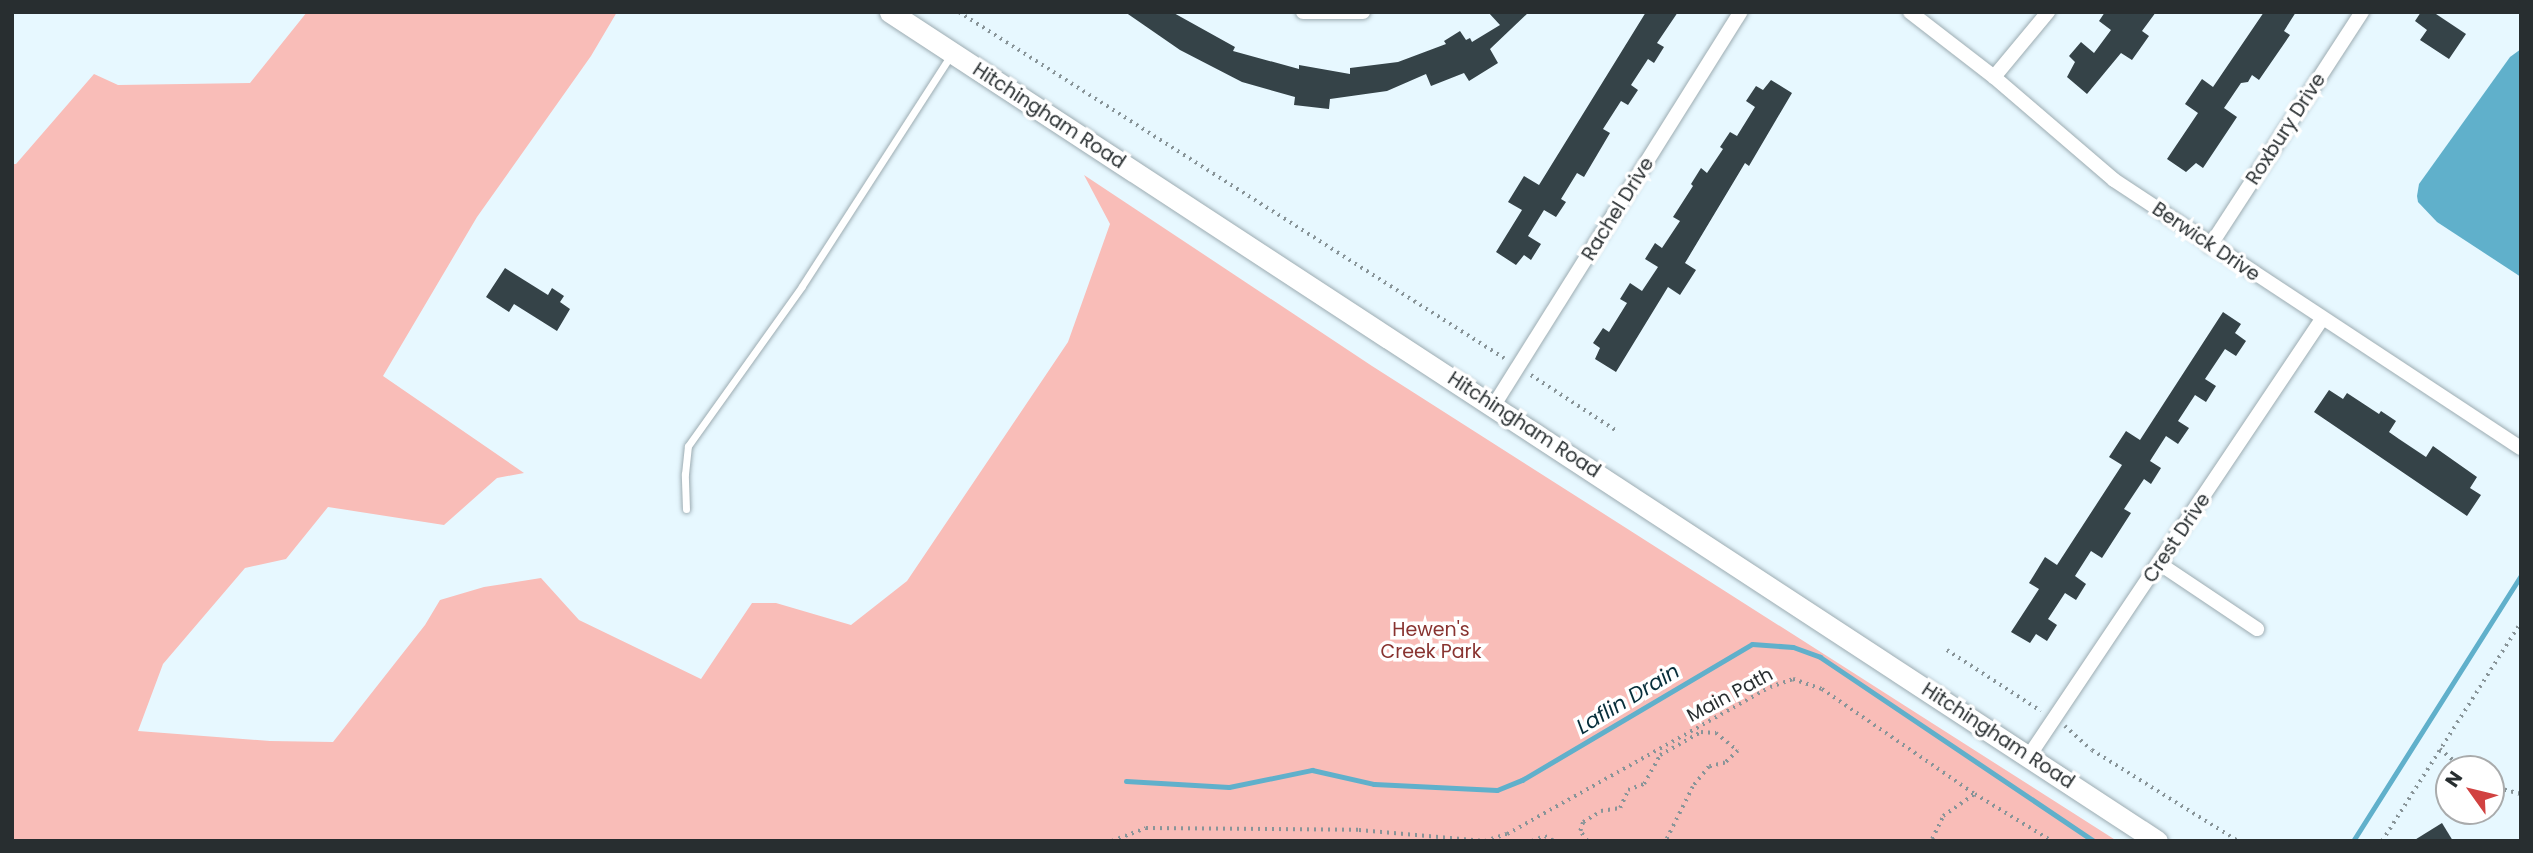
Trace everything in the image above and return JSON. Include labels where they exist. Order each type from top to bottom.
[{"type":"street","name":"Hitchingham Road","points":[[890,12],[2157,841]]},
{"type":"street","points":[[1303,12],[1363,12]]},
{"type":"street","name":"Rachel Drive","points":[[1494,405],[1741,12]]},
{"type":"street","name":"Berwick Drive","points":[[1910,12],[1994,77],[2114,180],[2210,246],[2521,448]]},
{"type":"street","points":[[1994,77],[2048,12]]},
{"type":"street","name":"Roxbury Drive","points":[[2210,246],[2362,12]]},
{"type":"street","name":"Crest Drive","points":[[2029,756],[2322,319]]},
{"type":"street","points":[[2160,564],[2257,629]]},
{"type":"lane","points":[[686,509],[684,474],[688,446],[802,286],[953,53]]},
{"type":"path","points":[[959,12],[1617,431]]},
{"type":"path","points":[[2382,841],[2521,622]]},
{"type":"path","points":[[1947,650],[2054,719],[2092,750],[2238,841]]},
{"type":"path","name":"Main Path","points":[[1112,841],[1146,828],[1359,830],[1485,841],[1507,834],[1758,693],[1793,679],[1822,689],[1975,794],[2052,841]]},
{"type":"path","points":[[1587,841],[1580,831],[1583,822],[1601,811],[1619,808],[1628,790],[1644,784],[1660,755],[1701,732],[1716,733],[1738,751],[1725,763],[1709,767],[1693,787],[1667,841]]},
{"type":"path","points":[[2440,749],[2447,755]]},
{"type":"path","points":[[1932,840],[1943,816],[1975,794]]},
{"type":"path","points":[[1532,841],[1545,836],[1554,841]]},
{"type":"green space","name":"Hewen's Creek Park","points":[[307,12],[617,12],[591,56],[477,217],[383,376],[524,473],[497,478],[444,525],[328,507],[286,559],[245,568],[163,664],[138,731],[270,741],[333,742],[425,625],[440,600],[484,587],[541,578],[579,620],[701,679],[752,603],[776,603],[851,625],[907,581],[1068,342],[1110,224],[1084,175],[1372,366],[2117,841],[12,841],[12,164],[16,164],[94,74],[118,85],[250,83]]},
{"type":"water","points":[[2521,49],[2521,277],[2437,222],[2418,202],[2417,196],[2419,184],[2510,57]]},
{"type":"building","points":[[1125,12],[1172,12],[1235,47],[1233,51],[1299,69],[1299,65],[1350,74],[1350,68],[1398,62],[1446,44],[1444,41],[1460,31],[1466,40],[1470,38],[1472,42],[1500,25],[1488,12],[1529,12],[1490,49],[1498,63],[1469,81],[1464,73],[1431,86],[1426,74],[1387,91],[1330,99],[1329,109],[1294,105],[1295,97],[1242,82],[1180,50]]},
{"type":"building","points":[[1646,12],[1678,12],[1657,43],[1664,47],[1654,63],[1648,59],[1631,85],[1638,90],[1628,105],[1621,101],[1603,129],[1610,133],[1584,177],[1577,173],[1561,199],[1566,202],[1556,217],[1544,210],[1528,236],[1541,244],[1531,260],[1524,255],[1516,265],[1496,252],[1522,210],[1508,202],[1524,176],[1539,185]]},
{"type":"building","points":[[2105,12],[2156,12],[2142,31],[2149,36],[2132,60],[2121,53],[2087,94],[2067,77],[2075,62],[2069,56],[2081,42],[2094,53],[2111,30],[2099,21]]},
{"type":"building","points":[[2264,12],[2296,12],[2284,31],[2290,35],[2259,80],[2252,75],[2248,82],[2241,83],[2224,108],[2237,117],[2203,168],[2196,163],[2186,172],[2167,159],[2198,113],[2185,104],[2202,79],[2213,87]]},
{"type":"building","points":[[2421,12],[2433,12],[2466,34],[2449,59],[2420,40],[2427,30],[2415,21]]},
{"type":"building","points":[[1771,80],[1792,93],[1749,166],[1745,163],[1685,263],[1696,270],[1680,295],[1668,287],[1616,372],[1595,359],[1600,348],[1593,343],[1603,328],[1609,332],[1627,303],[1620,299],[1630,283],[1642,291],[1658,267],[1645,259],[1655,243],[1662,248],[1680,221],[1673,217],[1701,168],[1707,173],[1723,149],[1720,147],[1730,132],[1737,136],[1755,107],[1746,101],[1756,86],[1763,90]]},
{"type":"building","points":[[505,268],[548,295],[552,288],[564,296],[560,302],[570,309],[557,331],[514,304],[509,312],[486,297]]},
{"type":"building","points":[[2223,312],[2241,324],[2235,333],[2246,341],[2236,356],[2225,349],[2205,379],[2216,386],[2206,402],[2195,395],[2178,421],[2189,428],[2178,444],[2166,436],[2150,461],[2161,468],[2151,484],[2144,479],[2124,509],[2131,513],[2102,558],[2091,551],[2075,576],[2086,584],[2076,600],[2065,593],[2048,619],[2057,625],[2047,641],[2036,634],[2030,643],[2011,632],[2039,589],[2029,583],[2045,557],[2057,565],[2122,465],[2109,457],[2126,431],[2140,440]]},
{"type":"building","points":[[2329,390],[2343,399],[2347,393],[2379,414],[2381,411],[2396,421],[2389,432],[2426,457],[2433,446],[2477,477],[2470,488],[2481,495],[2467,516],[2314,412]]},
{"type":"building","points":[[2443,825],[2453,841],[2413,841]]},
{"type":"waterway","points":[[2353,841],[2521,575]]},
{"type":"waterway","name":"Laflin Drain","points":[[1126,781],[1229,787],[1312,770],[1374,784],[1497,790],[1522,780],[1752,644],[1793,647],[1820,657],[2094,841]]}]
